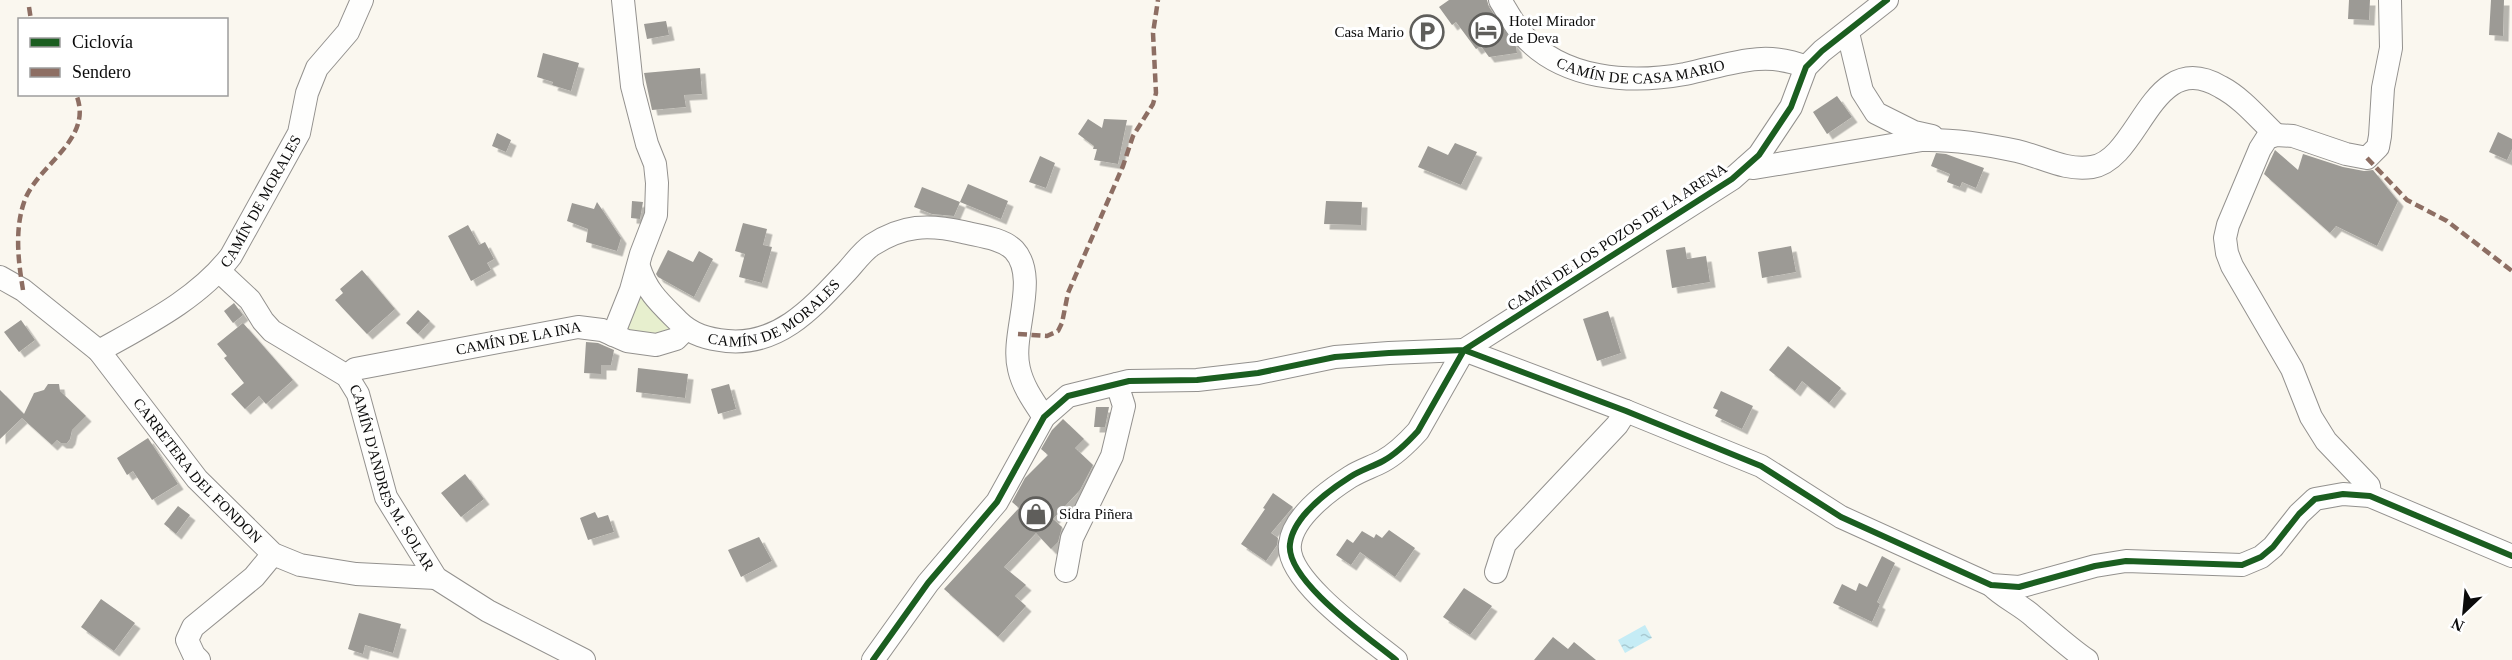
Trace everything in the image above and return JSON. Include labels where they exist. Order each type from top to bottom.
[{"type":"street","name":"CAMÍN DE MORALES","points":[[99,351],[162,315],[219,271],[231,256],[299,133],[310,83],[317,68],[348,32],[362,0]]},
{"type":"street","points":[[613,335],[656,216],[657,183],[655,164],[647,144],[632,86],[623,0]]},
{"type":"street","name":"CAMÍN DE CASA MARIO","points":[[1500,0],[1522,35],[1546,54],[1606,78],[1624,80],[1658,78],[1686,74],[1750,58],[1771,57],[1806,66]]},
{"type":"street","name":"CAMÍN DE LOS POZOS DE LA ARENA","points":[[1464,350],[1746,167],[1759,155],[1791,107],[1806,66],[1887,0]]},
{"type":"street","points":[[2370,496],[2369,486],[2326,441],[2311,417],[2292,369],[2227,253],[2225,238],[2232,212],[2260,148],[2267,138],[2276,135],[2293,136],[2346,154],[2367,158],[2378,147],[2383,88],[2391,48],[2390,0]]},
{"type":"street","points":[[1848,33],[1862,91],[1876,113],[1914,132],[2020,152],[2064,167],[2094,167],[2109,162],[2118,153],[2149,105],[2162,92],[2175,83],[2188,79],[2203,80],[2220,86],[2276,135]]},
{"type":"street","points":[[1746,167],[1754,168],[1922,140],[1948,139]]},
{"type":"street","name":"CAMÍN DE MORALES","points":[[639,267],[644,284],[653,296],[686,329],[716,340],[744,343],[783,329],[810,310],[872,245],[910,227],[939,226],[998,240],[1014,250],[1021,263],[1026,286],[1018,334],[1018,369],[1029,396],[1044,417]]},
{"type":"street","name":"CAMÍN D'ANDRES M. SOLAR","points":[[219,271],[250,300],[272,331],[347,376],[358,394],[386,497],[436,578],[488,611],[585,660]]},
{"type":"street","name":"CARRETERA DEL FONDON","points":[[0,278],[23,290],[99,351],[197,479],[273,554],[300,565],[345,572],[436,578]]},
{"type":"street","name":"CAMÍN DE LA INA","points":[[347,376],[356,369],[578,327],[602,330],[627,341],[656,345],[676,339],[686,329]]},
{"type":"street","points":[[873,660],[928,583],[997,502],[1044,417],[1068,396],[1129,381],[1197,380],[1258,373],[1335,357],[1464,350],[1626,411],[1761,466],[1841,517],[1991,585],[2019,587],[2095,566],[2126,561],[2242,565],[2261,558],[2273,548],[2299,514],[2315,499],[2343,494],[2370,496],[2512,556]]},
{"type":"street","points":[[1396,660],[1311,589],[1297,572],[1289,545],[1294,529],[1321,500],[1349,477],[1384,461],[1418,431],[1464,350]]},
{"type":"street","points":[[1066,570],[1072,538],[1112,456],[1124,405],[1117,384]]},
{"type":"street","points":[[1496,572],[1505,544],[1617,425],[1626,411]]},
{"type":"street","points":[[199,660],[187,640],[193,627],[254,577],[273,554]]},
{"type":"street","points":[[1991,585],[2002,596],[2034,617],[2058,639],[2087,660]]},
{"type":"green space","points":[[635,291],[678,330],[654,338],[619,330]]},
{"type":"water","points":[[1645,625],[1652,638],[1625,653],[1618,640]]},
{"type":"building","name":"Hotel Mirador de Deva","points":[[1449,0],[1487,0],[1489,7],[1516,47],[1517,53],[1489,57],[1481,46],[1476,49],[1456,22],[1452,25],[1439,7]]},
{"type":"building","points":[[2349,0],[2370,0],[2369,20],[2348,19]]},
{"type":"building","points":[[2491,0],[2504,0],[2503,36],[2489,35]]},
{"type":"building","points":[[666,21],[669,35],[647,39],[644,24]]},
{"type":"building","points":[[543,53],[579,63],[571,91],[537,77]]},
{"type":"building","points":[[700,68],[702,94],[684,95],[686,107],[652,110],[644,73]]},
{"type":"building","points":[[1837,96],[1852,117],[1827,134],[1813,112]]},
{"type":"building","points":[[1088,119],[1102,128],[1104,119],[1127,120],[1118,164],[1094,160],[1097,149],[1093,149],[1094,146],[1078,134]]},
{"type":"building","points":[[2498,132],[2512,139],[2512,149],[2507,160],[2489,152]]},
{"type":"building","points":[[497,133],[511,140],[506,152],[492,146]]},
{"type":"building","points":[[1455,143],[1477,152],[1461,185],[1418,167],[1428,146],[1448,155]]},
{"type":"building","points":[[2275,150],[2298,170],[2303,154],[2343,167],[2364,171],[2373,170],[2398,201],[2377,246],[2336,226],[2330,233],[2264,174]]},
{"type":"building","points":[[1936,153],[1946,154],[1984,168],[1976,188],[1962,182],[1960,187],[1947,182],[1950,174],[1931,166]]},
{"type":"building","points":[[1040,156],[1055,163],[1046,188],[1029,182]]},
{"type":"building","points":[[968,184],[1008,201],[1001,219],[960,202]]},
{"type":"building","points":[[922,187],[960,202],[954,216],[932,214],[914,207]]},
{"type":"building","points":[[632,201],[643,202],[640,219],[631,218]]},
{"type":"building","points":[[1326,201],[1362,202],[1361,225],[1324,224]]},
{"type":"building","points":[[597,202],[621,238],[617,251],[586,242],[588,229],[567,221],[572,203],[594,209]]},
{"type":"building","points":[[743,223],[767,229],[763,245],[772,247],[762,283],[739,277],[745,254],[735,251]]},
{"type":"building","points":[[468,225],[479,245],[485,242],[494,259],[487,263],[491,270],[471,281],[448,236]]},
{"type":"building","points":[[1791,246],[1796,272],[1762,278],[1758,252]]},
{"type":"building","points":[[1685,247],[1687,259],[1706,256],[1710,282],[1672,288],[1666,250]]},
{"type":"building","points":[[668,250],[693,262],[699,251],[713,259],[694,297],[656,274]]},
{"type":"building","points":[[362,270],[395,309],[367,334],[335,300],[343,293],[340,289]]},
{"type":"building","points":[[234,303],[243,315],[233,323],[224,311]]},
{"type":"building","points":[[418,310],[430,321],[418,334],[406,323]]},
{"type":"building","points":[[1608,311],[1621,353],[1597,361],[1583,319]]},
{"type":"building","points":[[21,320],[35,340],[19,352],[4,332]]},
{"type":"building","points":[[243,323],[293,380],[266,404],[259,396],[245,409],[231,394],[244,383],[224,358],[227,356],[217,344]]},
{"type":"building","points":[[586,342],[598,343],[614,350],[611,365],[601,365],[601,374],[584,373]]},
{"type":"building","points":[[1788,346],[1841,388],[1829,403],[1802,381],[1795,391],[1769,370]]},
{"type":"building","points":[[638,368],[688,374],[685,398],[636,392]]},
{"type":"building","points":[[48,384],[59,384],[60,391],[86,416],[72,430],[67,443],[57,440],[52,445],[22,418],[0,439],[0,390],[24,414],[34,393],[44,390]]},
{"type":"building","points":[[729,384],[736,409],[718,414],[711,389]]},
{"type":"building","points":[[1721,391],[1753,406],[1742,429],[1715,416],[1718,410],[1713,408]]},
{"type":"building","points":[[1096,407],[1109,407],[1105,427],[1094,427]]},
{"type":"building","name":"Sidra Piñera","points":[[1063,419],[1084,439],[1075,448],[1093,465],[1080,490],[1053,519],[1062,527],[1058,542],[1051,549],[1036,533],[1004,567],[1026,585],[1015,596],[1026,606],[998,637],[944,589],[1019,508],[1012,502],[1025,478],[1048,455],[1041,449],[1052,430]]},
{"type":"building","points":[[148,438],[178,484],[152,500],[133,471],[127,475],[117,458]]},
{"type":"building","points":[[465,474],[484,499],[461,517],[441,493]]},
{"type":"building","points":[[1273,493],[1293,507],[1271,533],[1278,538],[1277,545],[1266,561],[1241,544]]},
{"type":"building","points":[[178,506],[190,515],[176,534],[164,524]]},
{"type":"building","points":[[595,512],[598,518],[608,515],[614,532],[588,540],[580,518]]},
{"type":"building","points":[[1389,530],[1415,548],[1395,577],[1360,552],[1351,565],[1336,555],[1347,539],[1353,543],[1362,531],[1374,538],[1376,534],[1382,538]]},
{"type":"building","points":[[759,537],[772,561],[741,577],[728,550]]},
{"type":"building","points":[[1882,556],[1895,563],[1877,602],[1880,604],[1872,622],[1833,603],[1842,584],[1856,591],[1859,583],[1867,587]]},
{"type":"building","points":[[1464,588],[1492,606],[1470,635],[1443,617]]},
{"type":"building","points":[[101,599],[135,623],[114,651],[81,627]]},
{"type":"building","points":[[359,613],[401,624],[393,653],[365,645],[363,654],[348,649]]},
{"type":"building","points":[[1553,637],[1568,649],[1574,642],[1596,660],[1534,660]]},
{"type":"marked path","points":[[1018,334],[1047,336],[1058,331],[1062,323],[1068,293],[1123,166],[1133,136],[1153,104],[1156,93],[1153,33],[1158,0]]},
{"type":"marked path","points":[[29,7],[31,18]]},
{"type":"marked path","points":[[23,290],[18,243],[22,208],[33,184],[72,137],[78,124],[80,110],[76,96]]},
{"type":"marked path","points":[[2367,158],[2407,200],[2447,221],[2512,271]]},
{"type":"cycle path","points":[[1396,660],[1331,607],[1314,591],[1301,574],[1292,558],[1290,544],[1298,524],[1322,497],[1354,475],[1388,458],[1418,431],[1464,350],[1732,179],[1759,155],[1791,107],[1806,67],[1822,51],[1887,0]]},
{"type":"cycle path","points":[[873,660],[928,583],[997,502],[1044,417],[1068,396],[1129,381],[1197,380],[1258,373],[1335,357],[1389,353],[1464,350],[1626,411],[1761,466],[1841,517],[1991,585],[2019,587],[2095,566],[2126,561],[2242,565],[2261,557],[2273,547],[2299,514],[2315,499],[2343,494],[2370,496],[2512,556]]},
{"type":"place","name":"Hotel Mirador de Deva","points":[[1486,30]]},
{"type":"place","name":"Casa Mario","points":[[1427,32]]},
{"type":"place","name":"Sidra Piñera","points":[[1036,514]]}]
